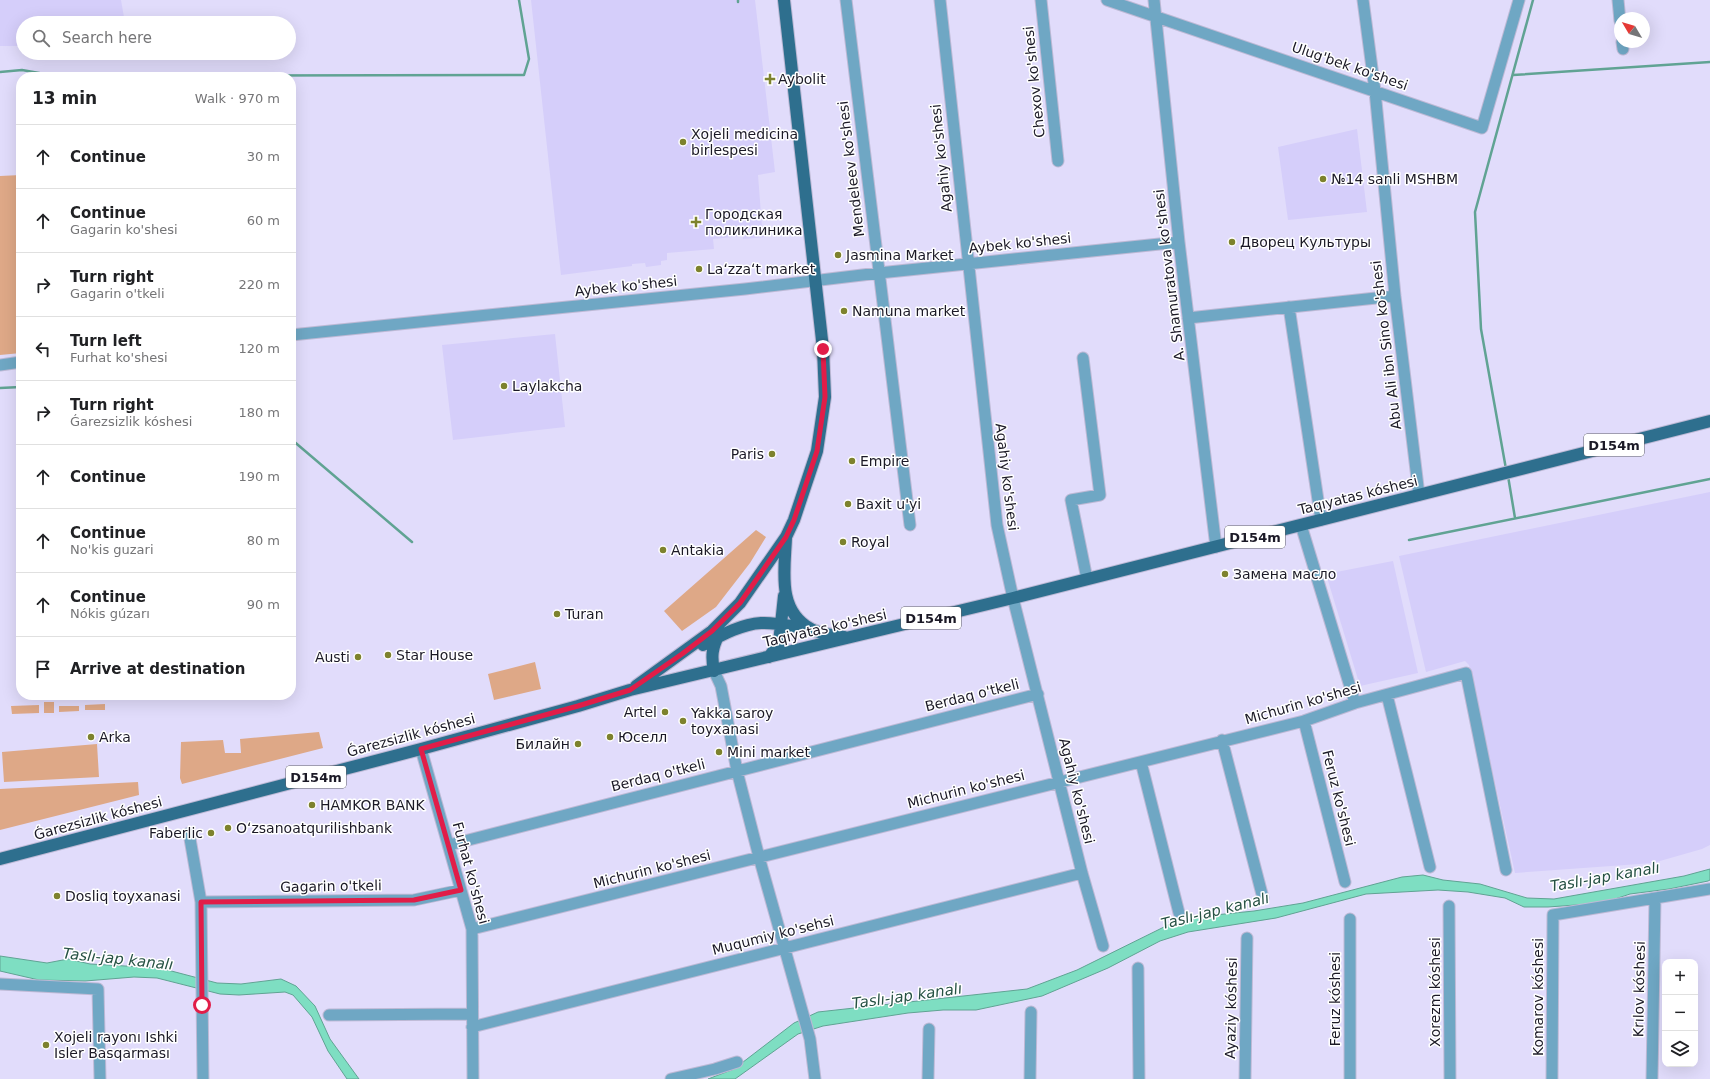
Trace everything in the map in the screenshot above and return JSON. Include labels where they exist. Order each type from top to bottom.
[{"type":"main road","points":[[630,690],[712,631],[740,603],[786,537],[794,520],[817,451],[825,397],[823,349],[784,0]]},
{"type":"main road","name":"Taqıyatas kóshesi","points":[[1013,598],[1710,421]]},
{"type":"main road","points":[[769,657],[779,643],[784,590],[786,537]]},
{"type":"main road","points":[[784,590],[790,610],[797,618],[811,629]]},
{"type":"main road","name":"Taqiyatas ko'shesi","points":[[714,671],[1013,598]]},
{"type":"main road","points":[[714,671],[711,658],[718,638],[732,610]]},
{"type":"main road","points":[[682,654],[732,631],[759,623],[811,629],[849,638]]},
{"type":"main road","name":"Ǵarezsizlik kóshesi","points":[[0,859],[421,749],[578,706],[630,690],[714,671]]},
{"type":"street","name":"Mendeleev ko'shesi","points":[[846,0],[910,525]]},
{"type":"street","name":"Agahiy ko'shesi","points":[[940,0],[967,263],[997,525],[1013,598],[1082,873],[1103,946]]},
{"type":"street","name":"Chexov ko'shesi","points":[[1041,0],[1058,161]]},
{"type":"street","name":"Ulug'bek ko'shesi","points":[[1107,0],[1482,128],[1519,0]]},
{"type":"street","name":"A. Shamuratova ko'shesi","points":[[1154,0],[1179,242],[1216,547]]},
{"type":"street","name":"Abu Ali ibn Sino ko'shesi","points":[[1363,0],[1375,91],[1395,296],[1419,495]]},
{"type":"street","points":[[1618,0],[1619,12]]},
{"type":"street","name":"Aybek ko'shesi","points":[[296,334],[1179,242]]},
{"type":"street","points":[[1188,318],[1395,296]]},
{"type":"street","points":[[1289,307],[1321,520]]},
{"type":"street","points":[[1083,358],[1100,494],[1071,500],[1087,579]]},
{"type":"street","points":[[0,364],[16,362]]},
{"type":"street","points":[[1301,525],[1355,703]]},
{"type":"street","points":[[714,671],[721,686],[737,771],[759,857],[783,948],[810,1039],[814,1078]]},
{"type":"street","name":"Michurin ko'shesi","points":[[472,929],[1141,762],[1222,740],[1304,721],[1355,703],[1466,673],[1506,870]]},
{"type":"street","name":"Berdaq o'tkeli","points":[[449,845],[1038,694]]},
{"type":"street","points":[[1388,695],[1430,866]]},
{"type":"street","name":"Feruz ko'shesi","points":[[1304,721],[1345,882]]},
{"type":"street","points":[[1222,740],[1263,898]]},
{"type":"street","name":"Furhat ko'shesi","points":[[421,749],[472,929],[473,1079]]},
{"type":"street","points":[[1141,762],[1179,913]]},
{"type":"street","points":[[189,833],[201,902],[203,1079]]},
{"type":"street","name":"Muqumiy ko'sehsi","points":[[472,1027],[1082,873]]},
{"type":"street","points":[[1655,899],[1710,889]]},
{"type":"street","name":"Gagarin o'tkeli","points":[[201,902],[414,900],[461,890]]},
{"type":"street","name":"Komarov kóshesi","points":[[1552,1079],[1553,915],[1655,899]]},
{"type":"street","name":"Krılov kóshesi","points":[[1652,1079],[1655,899]]},
{"type":"street","name":"Xorezm kóshesi","points":[[1450,906],[1450,1079]]},
{"type":"street","name":"Feruz kóshesi","points":[[1350,919],[1350,1079]]},
{"type":"street","name":"Ayaziy kóshesi","points":[[1246,1079],[1247,938]]},
{"type":"street","points":[[1138,968],[1139,1079]]},
{"type":"street","points":[[0,984],[98,989],[100,1079]]},
{"type":"street","points":[[1030,1079],[1031,1012]]},
{"type":"street","points":[[329,1014],[472,1014]]},
{"type":"street","points":[[928,1079],[929,1029]]},
{"type":"street","points":[[671,1079],[715,1069],[737,1062]]},
{"type":"shaded area","points":[[0,0],[121,0],[124,16],[16,16],[16,46],[0,46]]},
{"type":"shaded area","points":[[531,0],[755,0],[775,172],[758,175],[762,227],[767,228],[766,237],[743,239],[743,236],[713,239],[714,249],[667,253],[667,260],[661,261],[661,265],[646,267],[645,263],[632,264],[632,266],[561,275]]},
{"type":"shaded area","name":"№14 sanli MSHBM","points":[[1357,129],[1367,212],[1288,220],[1278,147]]},
{"type":"shaded area","points":[[16,175],[16,353],[0,355],[0,176]]},
{"type":"shaded area","name":"Laylakcha","points":[[555,334],[565,427],[453,440],[442,345]]},
{"type":"shaded area","points":[[1710,492],[1710,845],[1702,849],[1653,863],[1515,873],[1469,665],[1465,661],[1426,672],[1399,556]]},
{"type":"shaded area","points":[[756,530],[766,537],[750,563],[716,607],[682,631],[664,611]]},
{"type":"shaded area","points":[[1393,561],[1418,673],[1360,686],[1326,574]]},
{"type":"shaded area","points":[[535,662],[541,689],[494,700],[488,674]]},
{"type":"shaded area","points":[[44,702],[54,702],[54,713],[44,713]]},
{"type":"shaded area","points":[[105,704],[105,710],[85,710],[85,705]]},
{"type":"shaded area","points":[[39,705],[39,713],[12,714],[11,706]]},
{"type":"shaded area","points":[[59,706],[79,706],[79,711],[59,712]]},
{"type":"shaded area","points":[[319,732],[323,748],[182,784],[180,778],[181,742],[223,740],[225,753],[241,753],[240,739]]},
{"type":"shaded area","points":[[97,744],[99,777],[4,782],[2,752]]},
{"type":"shaded area","points":[[138,782],[139,795],[0,830],[0,789]]},
{"type":"shaded area","points":[[1710,869],[1710,880],[1708,881],[1669,889],[1630,894],[1603,903],[1548,907],[1524,907],[1505,898],[1468,892],[1438,890],[1366,894],[1276,918],[1188,932],[1160,941],[1108,968],[1042,996],[976,1010],[943,1010],[908,1013],[823,1026],[798,1034],[735,1079],[708,1079],[734,1069],[794,1023],[818,1012],[1027,989],[1077,970],[1168,925],[1205,916],[1254,911],[1303,903],[1402,877],[1423,875],[1443,880],[1480,884],[1527,898],[1554,899],[1684,876]]},
{"type":"shaded area","points":[[0,956],[47,963],[68,959],[90,964],[160,968],[217,983],[241,984],[281,979],[296,986],[315,1006],[330,1039],[359,1079],[347,1079],[328,1051],[312,1017],[293,995],[285,992],[239,995],[220,994],[157,978],[134,977],[85,981],[39,980],[0,971]]},
{"type":"waterway","points":[[296,75],[524,75],[529,59],[519,0]]},
{"type":"waterway","points":[[1506,469],[1481,329],[1475,212],[1533,0]]},
{"type":"waterway","points":[[1513,75],[1710,62]]},
{"type":"waterway","points":[[0,72],[22,70],[33,72]]},
{"type":"waterway","points":[[0,388],[16,387]]},
{"type":"waterway","points":[[296,443],[412,542]]},
{"type":"waterway","points":[[1508,476],[1515,518]]},
{"type":"waterway","points":[[1409,540],[1710,479]]},
{"type":"place","name":"Aybolit","points":[[770,79]]},
{"type":"place","name":"Xojeli medicina birlespesi","points":[[683,142]]},
{"type":"place","name":"№14 sanli MSHBM","points":[[1323,179]]},
{"type":"place","name":"Городская поликлиника","points":[[696,222]]},
{"type":"place","name":"Дворец Культуры","points":[[1232,242]]},
{"type":"place","name":"Jasmina Market","points":[[838,255]]},
{"type":"place","name":"Laʻzzaʻt market","points":[[699,269]]},
{"type":"place","name":"Namuna market","points":[[844,311]]},
{"type":"place","name":"Laylakcha","points":[[504,386]]},
{"type":"place","name":"Paris","points":[[772,454]]},
{"type":"place","name":"Empire","points":[[852,461]]},
{"type":"place","name":"Baxit u'yi","points":[[848,504]]},
{"type":"place","name":"Royal","points":[[843,542]]},
{"type":"place","name":"Antakia","points":[[663,550]]},
{"type":"place","name":"Замена масло","points":[[1225,574]]},
{"type":"place","name":"Turan","points":[[557,614]]},
{"type":"place","name":"Star House","points":[[388,655]]},
{"type":"place","name":"Austi","points":[[358,657]]},
{"type":"place","name":"Artel","points":[[665,712]]},
{"type":"place","name":"Yakka saroy toyxanasi","points":[[683,721]]},
{"type":"place","name":"Arka","points":[[91,737]]},
{"type":"place","name":"Юселл","points":[[610,737]]},
{"type":"place","name":"Билайн","points":[[578,744]]},
{"type":"place","name":"Mini market","points":[[719,752]]},
{"type":"place","name":"HAMKOR BANK","points":[[312,805]]},
{"type":"place","name":"Oʻzsanoatqurilishbank","points":[[228,828]]},
{"type":"place","name":"Faberlic","points":[[211,833]]},
{"type":"place","name":"Dosliq toyxanasi","points":[[57,896]]},
{"type":"place","name":"Xojeli rayonı Ishki Isler Basqarması","points":[[46,1045]]},
{"type":"route","points":[[202,1005],[201,902],[414,900],[461,890],[421,749],[578,706],[630,690],[712,631],[740,603],[786,537],[794,520],[817,451],[825,397],[823,349]]},
{"type":"water label","name":"Taslı-jap kanalı","points":[[1605,877]]},
{"type":"water label","name":"Taslı-jap kanalı","points":[[1215,911]]},
{"type":"water label","name":"Taslı-jap kanalı","points":[[118,959]]},
{"type":"water label","name":"Taslı-jap kanalı","points":[[907,996]]}]
